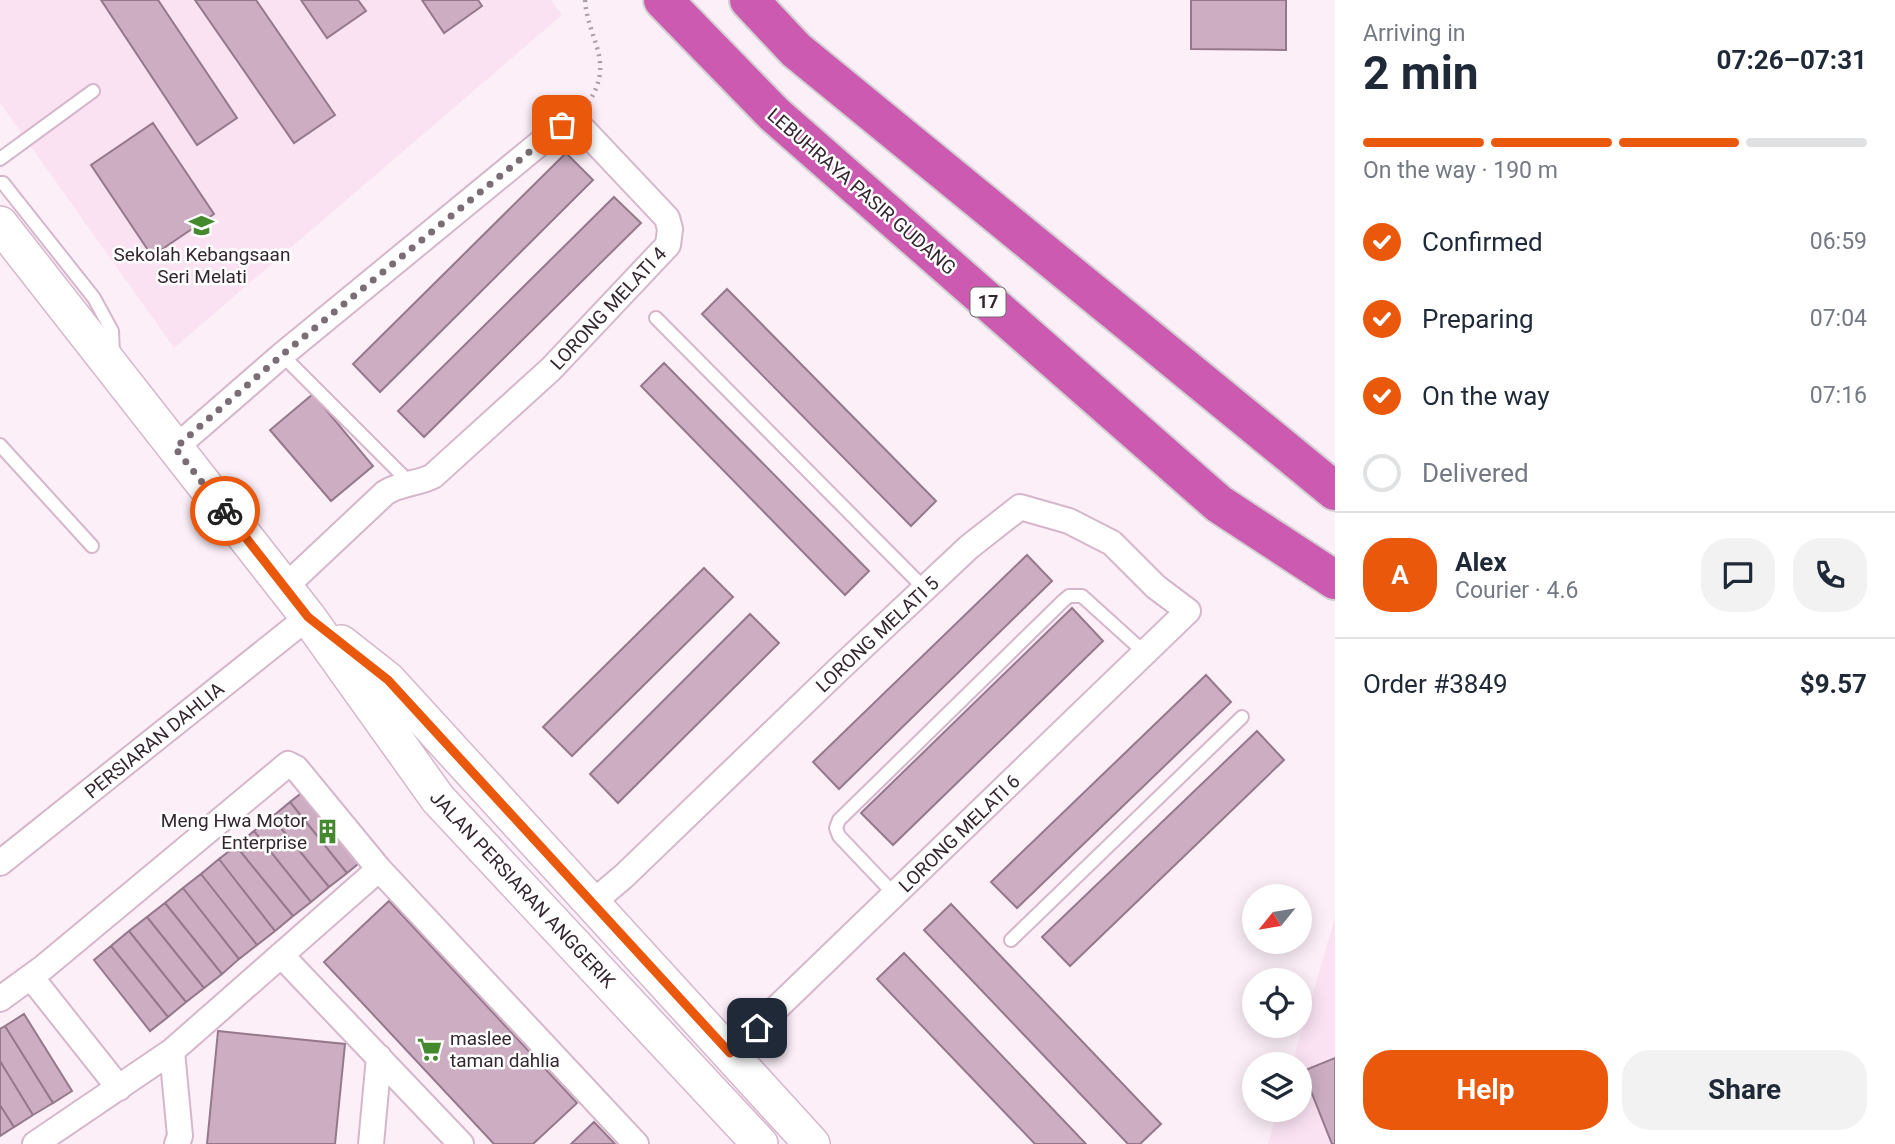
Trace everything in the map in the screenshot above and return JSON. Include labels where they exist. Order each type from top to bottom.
[{"type":"highway","name":"LEBUHRAYA PASIR GUDANG","points":[[663,0],[774,114],[1219,504],[1335,580]]},
{"type":"highway","points":[[749,0],[796,50],[1335,491]]},
{"type":"street","points":[[175,448],[282,355],[562,125],[572,120]]},
{"type":"street","name":"LORONG MELATI 4","points":[[285,587],[385,493],[394,487],[433,476],[551,369],[668,245],[670,229],[667,218],[572,120]]},
{"type":"street","name":"JALAN PERSIARAN ANGGERIK","points":[[0,224],[308,617],[438,799],[760,1144]]},
{"type":"street","name":"LORONG MELATI 5","points":[[591,904],[624,876],[968,547],[1020,507],[1069,521],[1112,543],[1156,587],[1188,611]]},
{"type":"street","name":"LORONG MELATI 6","points":[[730,1053],[1188,611]]},
{"type":"street","name":"JALAN PERSIARAN ANGGERIK","points":[[308,617],[388,680],[813,1144]]},
{"type":"street","name":"PERSIARAN DAHLIA","points":[[0,863],[308,617]]},
{"type":"street","points":[[0,999],[31,977],[288,764],[296,768],[379,869],[636,1144]]},
{"type":"street","points":[[35,1144],[172,1051],[379,869]]},
{"type":"street","points":[[281,955],[461,1144]]},
{"type":"street","points":[[31,977],[119,1088]]},
{"type":"street","points":[[172,1051],[180,1136],[177,1144]]},
{"type":"street","points":[[371,1144],[379,1057]]},
{"type":"lane","points":[[0,159],[93,91]]},
{"type":"lane","points":[[0,183],[3,183],[94,298],[112,331],[113,367]]},
{"type":"lane","points":[[656,318],[925,589]]},
{"type":"lane","points":[[282,355],[410,483]]},
{"type":"lane","points":[[0,445],[92,546]]},
{"type":"lane","points":[[895,895],[839,836],[836,828],[838,820],[1053,610],[1069,596],[1082,596],[1145,653]]},
{"type":"lane","points":[[1011,940],[1242,717]]},
{"type":"path","points":[[572,120],[585,110],[597,89],[602,67],[585,0]]},
{"type":"shaded area","name":"Sekolah Kebangsaan Seri Melati","points":[[0,0],[551,0],[562,15],[174,348],[0,103]]},
{"type":"shaded area","points":[[1335,918],[1335,1144],[1268,1144],[1274,1122],[1312,1122],[1312,1052],[1296,1052],[1300,1038],[1312,1038],[1312,996]]},
{"type":"building","points":[[101,0],[158,0],[237,118],[197,145]]},
{"type":"building","points":[[195,0],[256,0],[335,115],[294,143]]},
{"type":"building","points":[[301,0],[358,0],[366,11],[327,38]]},
{"type":"building","points":[[422,0],[478,0],[482,6],[444,33]]},
{"type":"building","points":[[1191,0],[1286,0],[1286,50],[1191,49]]},
{"type":"building","points":[[153,123],[214,214],[152,256],[91,165]]},
{"type":"building","points":[[566,153],[593,180],[380,392],[353,364]]},
{"type":"building","points":[[614,197],[641,223],[424,437],[398,411]]},
{"type":"building","points":[[727,289],[936,501],[911,526],[702,314]]},
{"type":"building","points":[[664,363],[869,571],[845,595],[641,386]]},
{"type":"building","points":[[313,394],[373,466],[331,501],[270,430]]},
{"type":"building","points":[[1027,555],[1052,581],[839,789],[813,762]]},
{"type":"building","points":[[704,568],[733,597],[572,756],[543,727]]},
{"type":"building","points":[[1072,608],[1103,641],[893,845],[861,813]]},
{"type":"building","points":[[750,614],[779,643],[618,803],[590,774]]},
{"type":"building","points":[[1206,675],[1231,702],[1017,908],[991,882]]},
{"type":"building","points":[[1257,731],[1284,760],[1070,966],[1042,937]]},
{"type":"building","name":"Meng Hwa Motor Enterprise","points":[[308,788],[364,859],[347,873],[290,802]]},
{"type":"building","points":[[290,802],[347,873],[329,887],[272,817]]},
{"type":"building","points":[[272,817],[329,887],[311,902],[254,831]]},
{"type":"building","points":[[254,831],[311,902],[293,916],[236,846]]},
{"type":"building","points":[[236,846],[293,916],[275,931],[219,859]]},
{"type":"building","points":[[219,859],[275,931],[257,945],[201,874]]},
{"type":"building","points":[[201,874],[257,945],[239,959],[183,888]]},
{"type":"building","points":[[183,888],[239,959],[222,974],[165,903]]},
{"type":"building","points":[[389,901],[577,1103],[533,1144],[494,1144],[324,962]]},
{"type":"building","points":[[165,903],[222,974],[204,988],[147,917]]},
{"type":"building","points":[[951,904],[1161,1124],[1140,1144],[1128,1144],[924,930]]},
{"type":"building","points":[[147,917],[204,988],[186,1002],[129,931]]},
{"type":"building","points":[[129,931],[186,1002],[168,1017],[111,946]]},
{"type":"building","points":[[111,946],[168,1017],[150,1031],[94,960]]},
{"type":"building","points":[[904,953],[1086,1144],[1035,1144],[877,979]]},
{"type":"building","points":[[24,1014],[72,1091],[53,1103],[5,1026]]},
{"type":"building","points":[[5,1026],[53,1103],[33,1115],[0,1061],[0,1029]]},
{"type":"building","points":[[218,1031],[345,1044],[335,1144],[207,1144]]},
{"type":"building","points":[[1335,1058],[1335,1144],[1332,1144],[1312,1094],[1312,1067]]},
{"type":"building","points":[[0,1061],[33,1115],[14,1127],[0,1105]]},
{"type":"building","points":[[0,1105],[14,1127],[0,1136]]},
{"type":"building","points":[[594,1122],[615,1144],[571,1144]]},
{"type":"way so far","points":[[225,511],[175,448],[282,355],[562,125]]},
{"type":"place","name":"Sekolah Kebangsaan Seri Melati","points":[[202,226]]},
{"type":"place","name":"Meng Hwa Motor Enterprise","points":[[327,831]]},
{"type":"place","name":"maslee taman dahlia","points":[[430,1049]]},
{"type":"route","points":[[225,511],[308,617],[388,680],[730,1053],[757,1028]]}]
